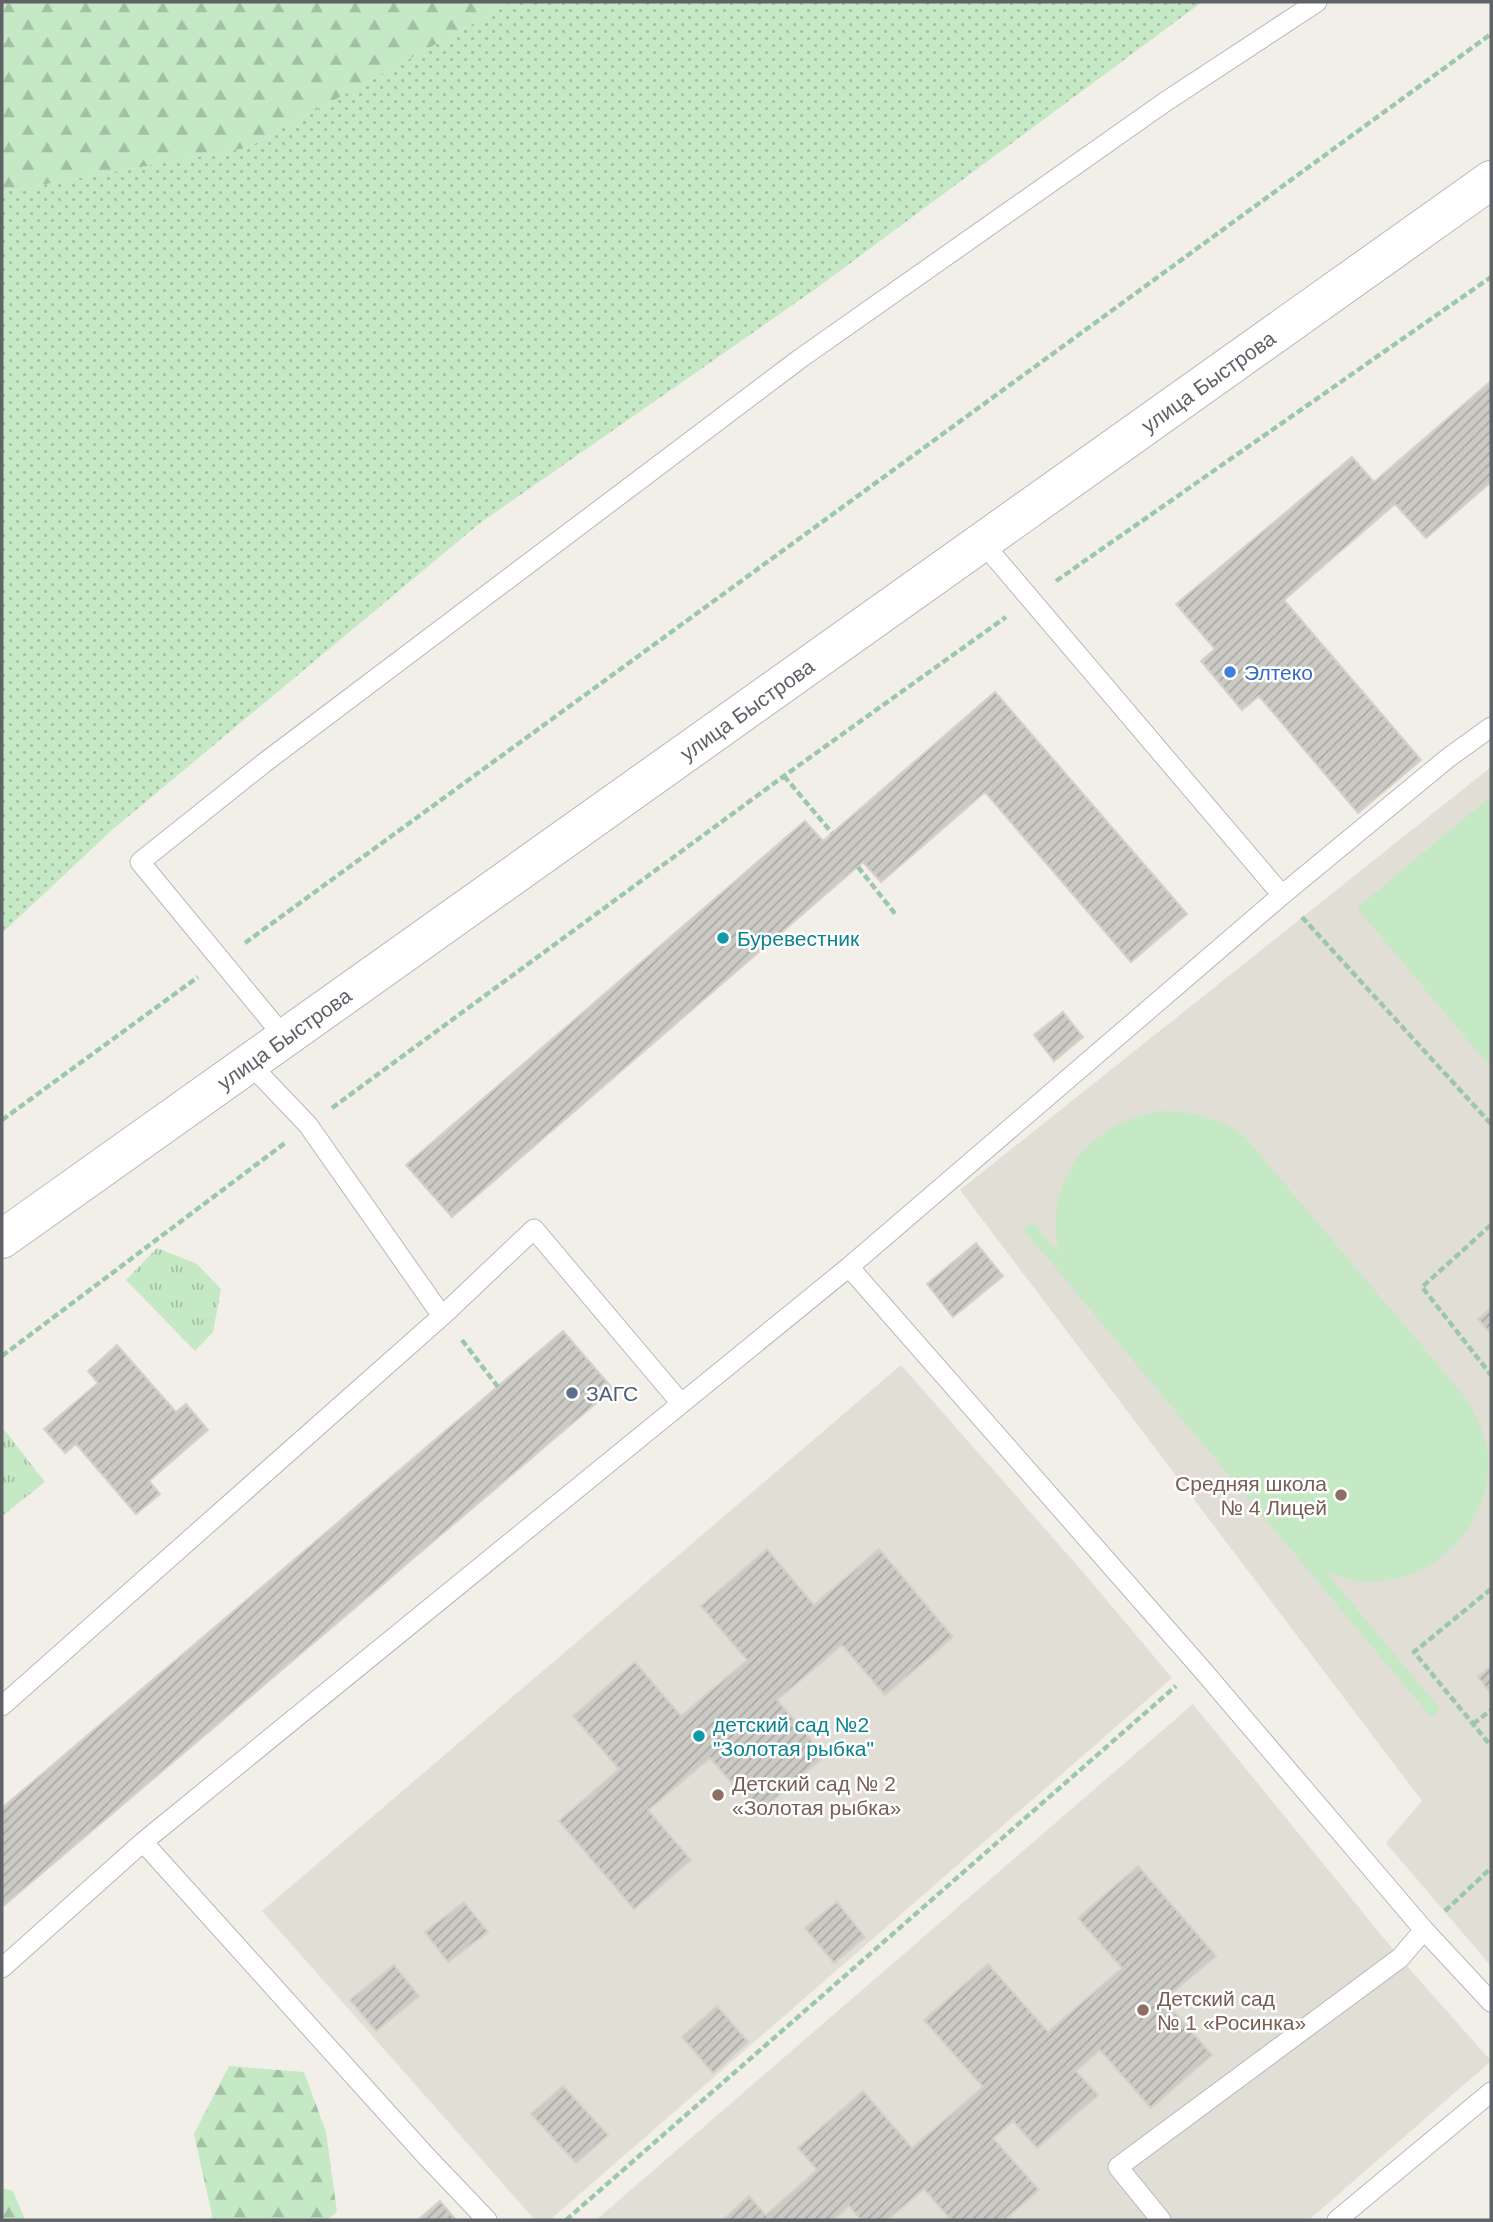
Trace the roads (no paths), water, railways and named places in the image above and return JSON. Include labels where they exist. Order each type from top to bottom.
[{"type":"street","name":"улица Быстрова","points":[[2,1239],[1491,180]]},
{"type":"lane","points":[[285,1038],[140,862],[264,763],[801,358],[1166,102],[1317,2]]},
{"type":"lane","points":[[982,542],[1282,895]]},
{"type":"lane","points":[[2,1968],[143,1842],[849,1267],[1282,895],[1448,758],[1491,727]]},
{"type":"lane","points":[[249,1063],[308,1125],[442,1316]]},
{"type":"lane","points":[[2,1706],[442,1316],[534,1229],[680,1402]]},
{"type":"lane","points":[[849,1267],[1199,1666],[1424,1930],[1491,2002]]},
{"type":"lane","points":[[143,1842],[487,2220]]},
{"type":"lane","points":[[1161,2220],[1118,2168],[1401,1958],[1424,1930]]},
{"type":"lane","points":[[1337,2220],[1491,2092]]},
{"type":"place","name":"Элтеко","points":[[1230,672]]},
{"type":"place","name":"Буревестник","points":[[723,938]]},
{"type":"place","name":"ЗАГС","points":[[572,1393]]},
{"type":"place","name":"Средняя школа № 4 Лицей","points":[[1341,1495]]},
{"type":"place","name":"детский сад №2 \"Золотая рыбка\"","points":[[699,1736]]},
{"type":"place","name":"Детский сад № 2 «Золотая рыбка»","points":[[718,1795]]},
{"type":"place","name":"Детский сад № 1 «Росинка»","points":[[1143,2010]]}]
